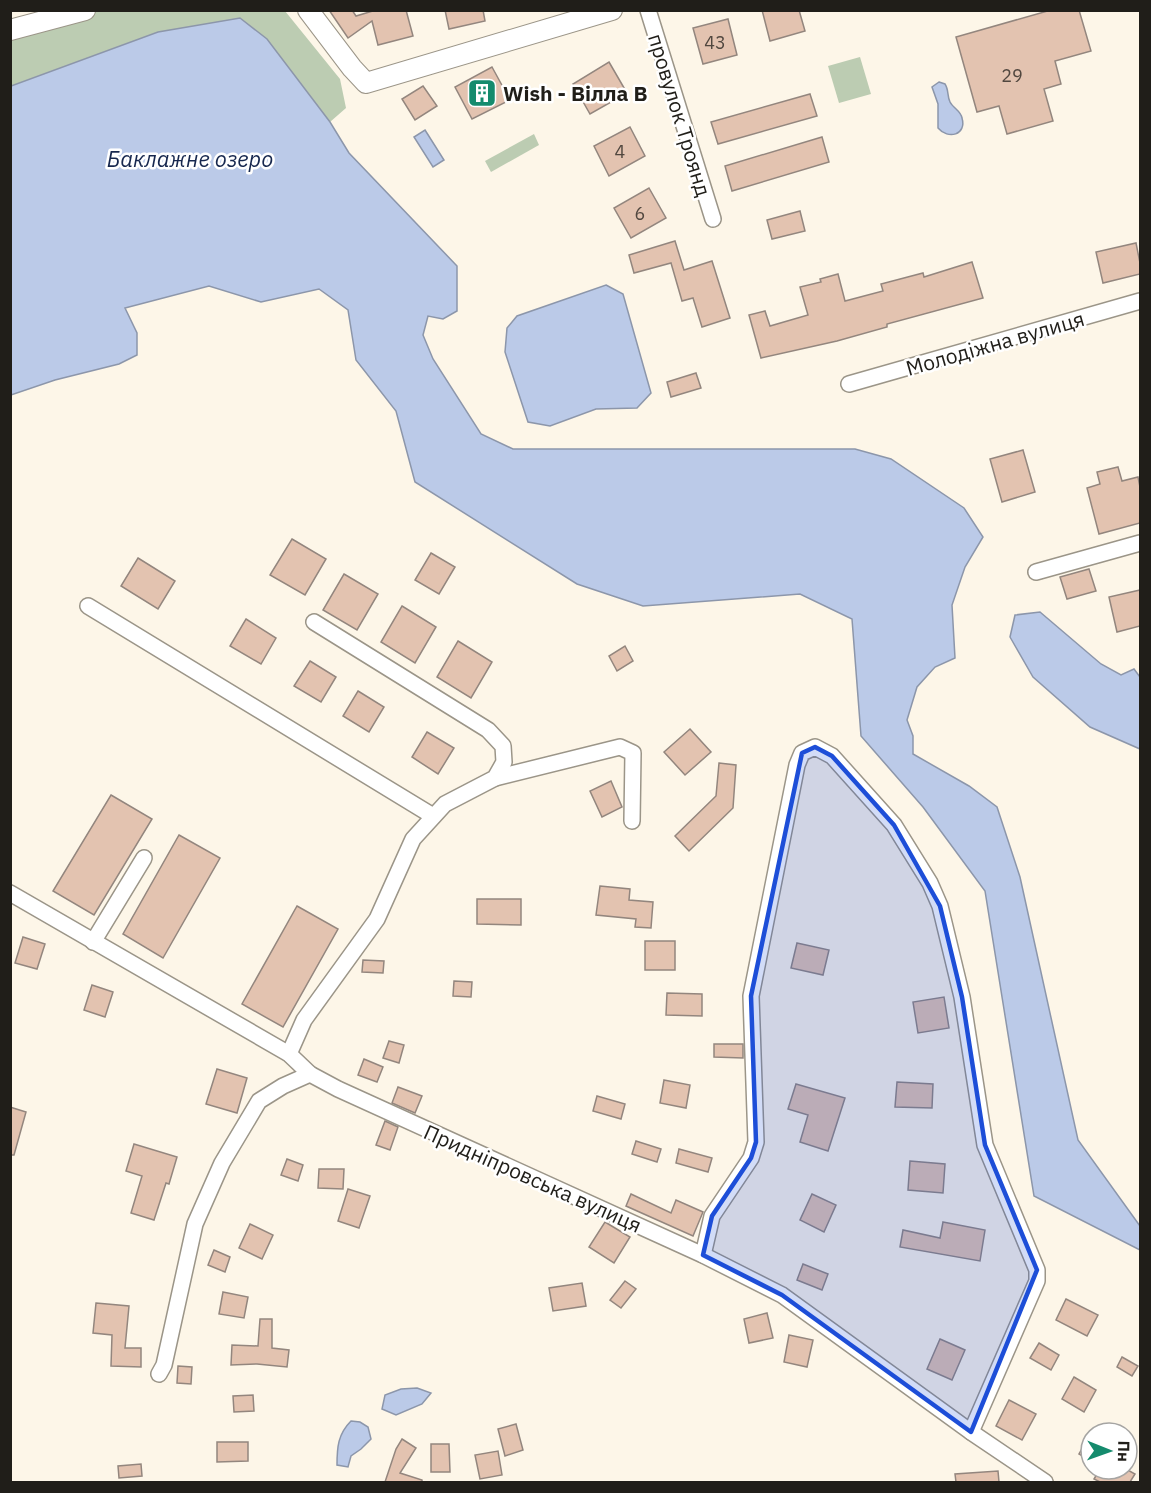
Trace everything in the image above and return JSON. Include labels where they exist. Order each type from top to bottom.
[{"type":"street","points":[[10,30],[85,10]]},
{"type":"street","points":[[308,10],[366,83],[612,10]]},
{"type":"street","name":"провулок Троянд","points":[[648,10],[713,219]]},
{"type":"street","name":"Молодіжна вулиця","points":[[849,384],[1140,301]]},
{"type":"street","points":[[1036,572],[1140,543]]},
{"type":"street","points":[[88,606],[433,816]]},
{"type":"street","points":[[314,622],[488,730],[503,746],[504,762],[495,778]]},
{"type":"street","points":[[289,1054],[303,1020],[377,919],[413,839],[445,804],[495,778],[620,747],[633,753],[632,821]]},
{"type":"street","points":[[703,1255],[712,1216],[751,1158],[756,1142],[751,996],[796,765],[802,753],[815,747],[832,756],[894,825],[930,883],[940,906],[962,997],[985,1145],[1037,1270],[1037,1281],[971,1432]]},
{"type":"street","points":[[93,942],[144,858]]},
{"type":"street","name":"Придніпровська вулиця","points":[[12,899],[93,942],[289,1054],[310,1074],[338,1089],[703,1255],[782,1295],[1044,1482]]},
{"type":"street","points":[[159,1374],[164,1365],[195,1224],[222,1163],[259,1101],[310,1074]]},
{"type":"highlighted area","points":[[815,747],[832,756],[894,825],[940,906],[962,997],[985,1145],[1037,1270],[971,1432],[782,1295],[703,1255],[712,1216],[751,1158],[756,1142],[751,996],[802,753]]},
{"type":"green space","points":[[98,11],[285,11],[340,79],[346,108],[330,122],[267,39],[158,32],[11,86],[11,33]]},
{"type":"green space","points":[[860,57],[871,94],[839,103],[828,66]]},
{"type":"green space","points":[[534,134],[539,145],[491,172],[485,161]]},
{"type":"water","name":"Баклажне озеро","points":[[240,18],[267,39],[330,122],[349,153],[457,266],[457,311],[443,319],[428,316],[423,335],[433,359],[481,434],[513,449],[855,449],[891,459],[964,508],[983,537],[965,567],[952,605],[955,658],[935,667],[917,687],[907,720],[913,736],[913,754],[969,786],[997,807],[1020,877],[1078,1140],[1140,1226],[1140,1250],[1034,1196],[985,891],[923,807],[861,736],[852,619],[800,594],[643,606],[577,584],[415,482],[396,411],[356,360],[348,310],[319,289],[261,302],[209,286],[125,308],[137,333],[137,355],[119,364],[55,380],[11,395],[11,86],[158,32]]},
{"type":"water","points":[[939,82],[945,84],[950,102],[961,116],[962,128],[956,134],[947,134],[938,128],[938,104],[932,87]]},
{"type":"water","points":[[425,130],[444,160],[433,167],[414,137]]},
{"type":"water","points":[[606,285],[623,294],[651,393],[637,408],[596,409],[550,426],[528,422],[505,352],[507,328],[517,316]]},
{"type":"water","points":[[1040,612],[1101,664],[1121,675],[1134,669],[1140,677],[1140,749],[1090,727],[1033,677],[1010,637],[1015,615]]},
{"type":"water","points":[[417,1388],[431,1393],[422,1404],[396,1415],[382,1409],[385,1395],[401,1389]]},
{"type":"water","points":[[351,1421],[360,1422],[368,1427],[371,1439],[351,1456],[348,1467],[337,1465],[339,1441]]},
{"type":"building","points":[[329,10],[352,10],[356,16],[376,10],[406,10],[413,36],[378,45],[372,21],[348,38]]},
{"type":"building","points":[[445,10],[483,10],[485,21],[449,29]]},
{"type":"building","points":[[762,10],[799,10],[805,31],[770,41]]},
{"type":"building","points":[[1051,10],[1079,10],[1091,51],[1055,61],[1061,84],[1044,89],[1053,121],[1007,134],[999,106],[977,112],[956,37]]},
{"type":"building","points":[[728,19],[737,55],[703,64],[693,28]]},
{"type":"building","points":[[609,62],[627,93],[590,114],[573,84]]},
{"type":"building","name":"Wish - Вілла B","points":[[492,67],[510,100],[472,119],[455,87]]},
{"type":"building","points":[[423,86],[437,106],[415,120],[402,99]]},
{"type":"building","points":[[810,94],[817,116],[718,144],[711,122]]},
{"type":"building","points":[[630,127],[645,156],[609,176],[594,146]]},
{"type":"building","points":[[822,137],[829,162],[732,191],[725,166]]},
{"type":"building","points":[[649,188],[666,218],[631,238],[614,208]]},
{"type":"building","points":[[800,211],[805,231],[772,239],[767,220]]},
{"type":"building","points":[[675,241],[684,270],[712,261],[730,318],[702,327],[693,298],[682,301],[671,263],[634,273],[629,255]]},
{"type":"building","points":[[1136,243],[1140,274],[1103,283],[1096,252]]},
{"type":"building","points":[[972,262],[983,298],[887,324],[887,327],[837,341],[761,358],[749,315],[765,311],[770,326],[808,315],[800,287],[821,282],[820,279],[838,274],[845,301],[883,291],[881,284],[923,273],[924,277]]},
{"type":"building","points":[[696,373],[701,388],[671,397],[667,382]]},
{"type":"building","points":[[1023,450],[1035,492],[1002,502],[990,459]]},
{"type":"building","points":[[1118,467],[1122,481],[1138,477],[1140,523],[1099,534],[1087,488],[1100,484],[1097,472]]},
{"type":"building","points":[[292,539],[326,559],[305,595],[270,575]]},
{"type":"building","points":[[431,553],[455,567],[439,594],[415,580]]},
{"type":"building","points":[[138,558],[175,581],[158,609],[121,586]]},
{"type":"building","points":[[1089,569],[1096,591],[1067,599],[1060,577]]},
{"type":"building","points":[[344,574],[378,594],[357,630],[323,610]]},
{"type":"building","points":[[1140,590],[1140,626],[1117,632],[1109,597]]},
{"type":"building","points":[[402,606],[436,627],[415,663],[381,642]]},
{"type":"building","points":[[246,619],[276,638],[261,664],[230,646]]},
{"type":"building","points":[[458,641],[492,662],[471,698],[437,677]]},
{"type":"building","points":[[625,646],[633,661],[617,671],[609,656]]},
{"type":"building","points":[[310,661],[336,677],[321,702],[294,686]]},
{"type":"building","points":[[358,691],[384,707],[369,732],[343,716]]},
{"type":"building","points":[[690,729],[711,752],[685,775],[664,752]]},
{"type":"building","points":[[427,732],[454,748],[438,774],[412,757]]},
{"type":"building","points":[[719,763],[736,765],[733,808],[689,851],[675,836],[716,796]]},
{"type":"building","points":[[611,781],[622,807],[602,817],[590,791]]},
{"type":"building","points":[[111,795],[152,819],[94,915],[53,891]]},
{"type":"building","points":[[179,835],[220,858],[163,958],[123,934]]},
{"type":"building","points":[[600,886],[630,889],[629,900],[653,902],[651,928],[635,927],[636,919],[596,915]]},
{"type":"building","points":[[477,899],[521,899],[521,925],[477,924]]},
{"type":"building","points":[[297,906],[338,929],[283,1027],[242,1004]]},
{"type":"building","points":[[23,937],[45,944],[37,969],[15,963]]},
{"type":"building","points":[[645,941],[675,941],[675,970],[645,970]]},
{"type":"building","points":[[797,943],[829,950],[823,975],[791,968]]},
{"type":"building","points":[[363,960],[384,961],[383,973],[362,972]]},
{"type":"building","points":[[454,981],[472,982],[471,997],[453,996]]},
{"type":"building","points":[[92,985],[113,992],[105,1017],[84,1010]]},
{"type":"building","points":[[667,993],[702,994],[702,1016],[666,1015]]},
{"type":"building","points":[[944,997],[949,1028],[918,1033],[913,1002]]},
{"type":"building","points":[[389,1041],[404,1045],[399,1063],[383,1058]]},
{"type":"building","points":[[714,1044],[743,1044],[743,1058],[714,1057]]},
{"type":"building","points":[[364,1059],[383,1067],[377,1082],[358,1075]]},
{"type":"building","points":[[217,1069],[247,1078],[237,1113],[206,1104]]},
{"type":"building","points":[[664,1080],[690,1085],[686,1108],[660,1103]]},
{"type":"building","points":[[897,1082],[933,1084],[932,1108],[895,1107]]},
{"type":"building","points":[[796,1084],[845,1098],[828,1151],[800,1142],[808,1115],[788,1109]]},
{"type":"building","points":[[398,1087],[422,1096],[415,1113],[392,1103]]},
{"type":"building","points":[[597,1096],[625,1104],[621,1119],[593,1111]]},
{"type":"building","points":[[10,1107],[26,1112],[14,1155],[10,1155]]},
{"type":"building","points":[[385,1121],[398,1127],[390,1150],[376,1145]]},
{"type":"building","points":[[636,1141],[661,1149],[657,1162],[632,1154]]},
{"type":"building","points":[[134,1144],[177,1157],[154,1220],[131,1213],[142,1176],[126,1171]]},
{"type":"building","points":[[679,1149],[712,1158],[708,1172],[676,1163]]},
{"type":"building","points":[[287,1159],[303,1165],[298,1181],[281,1175]]},
{"type":"building","points":[[910,1161],[945,1164],[943,1193],[908,1190]]},
{"type":"building","points":[[319,1169],[344,1169],[343,1189],[318,1188]]},
{"type":"building","points":[[348,1189],[370,1196],[359,1228],[338,1221]]},
{"type":"building","points":[[631,1194],[671,1213],[676,1200],[703,1212],[693,1236],[626,1206]]},
{"type":"building","points":[[812,1194],[836,1205],[824,1232],[800,1220]]},
{"type":"building","points":[[605,1222],[630,1237],[614,1263],[589,1247]]},
{"type":"building","points":[[943,1222],[985,1230],[980,1261],[900,1247],[903,1230],[940,1238]]},
{"type":"building","points":[[250,1224],[273,1235],[262,1259],[239,1248]]},
{"type":"building","points":[[214,1250],[230,1257],[225,1272],[208,1265]]},
{"type":"building","points":[[803,1264],[828,1274],[822,1290],[797,1280]]},
{"type":"building","points":[[625,1281],[636,1289],[621,1308],[610,1300]]},
{"type":"building","points":[[582,1283],[586,1306],[553,1311],[549,1288]]},
{"type":"building","points":[[223,1292],[248,1297],[244,1318],[219,1314]]},
{"type":"building","points":[[1066,1299],[1098,1315],[1087,1336],[1056,1320]]},
{"type":"building","points":[[96,1303],[129,1306],[125,1348],[141,1348],[141,1367],[111,1366],[112,1335],[93,1333]]},
{"type":"building","points":[[767,1313],[773,1338],[749,1343],[744,1319]]},
{"type":"building","points":[[260,1319],[272,1319],[272,1348],[289,1350],[287,1367],[257,1364],[231,1365],[232,1345],[258,1346]]},
{"type":"building","points":[[789,1335],[813,1340],[807,1367],[784,1362]]},
{"type":"building","points":[[940,1339],[965,1350],[952,1380],[927,1369]]},
{"type":"building","points":[[1039,1343],[1059,1355],[1051,1370],[1030,1358]]},
{"type":"building","points":[[1122,1357],[1138,1366],[1132,1376],[1117,1367]]},
{"type":"building","points":[[178,1366],[192,1367],[191,1384],[177,1383]]},
{"type":"building","points":[[1074,1377],[1096,1390],[1084,1412],[1062,1399]]},
{"type":"building","points":[[253,1395],[254,1411],[234,1412],[233,1396]]},
{"type":"building","points":[[1009,1400],[1036,1414],[1022,1440],[996,1426]]},
{"type":"building","points":[[516,1424],[523,1450],[505,1456],[498,1429]]},
{"type":"building","points":[[402,1439],[416,1448],[400,1473],[422,1480],[422,1482],[385,1482],[396,1449]]},
{"type":"building","points":[[217,1442],[248,1442],[248,1461],[217,1462]]},
{"type":"building","points":[[431,1444],[449,1444],[450,1472],[431,1472]]},
{"type":"building","points":[[498,1451],[502,1475],[480,1479],[475,1455]]},
{"type":"building","points":[[141,1464],[142,1476],[119,1478],[118,1466]]},
{"type":"building","points":[[998,1471],[999,1482],[956,1482],[955,1474]]},
{"type":"building","points":[[1098,1481],[1131,1481],[1130,1482]]},
{"type":"place","name":"Wish - Вілла B","points":[[482,93]]}]
